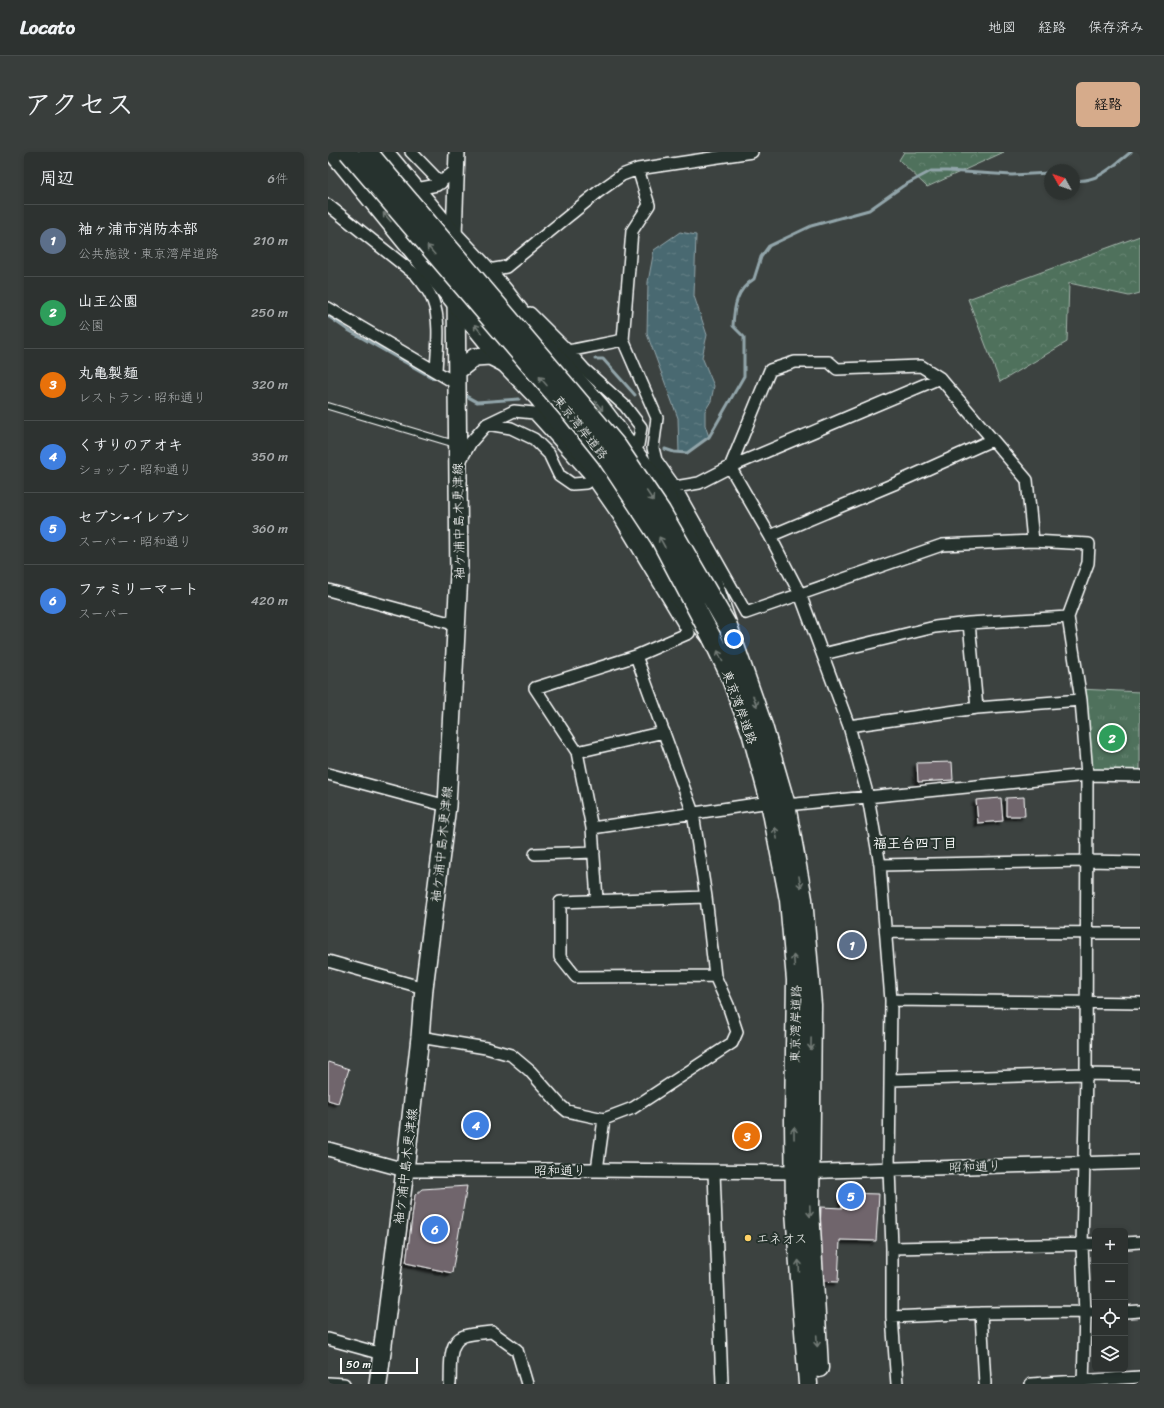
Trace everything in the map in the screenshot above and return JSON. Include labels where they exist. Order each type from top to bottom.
[{"type":"highway","name":"東京湾岸道路","points":[[368,152],[617,446],[661,511],[727,625],[763,726],[778,803],[803,899],[812,1006],[802,1172],[795,1210],[808,1384]]},
{"type":"highway","points":[[384,152],[454,236],[486,270],[544,344],[599,406],[662,491],[708,569],[727,625]]},
{"type":"highway","name":"東京湾岸道路","points":[[341,155],[566,408],[606,457],[660,539],[712,638],[730,676],[778,803]]},
{"type":"highway","points":[[341,155],[456,295],[506,364],[538,397],[604,478],[650,545],[675,592],[712,638]]},
{"type":"highway","name":"東京湾岸道路","points":[[802,1172],[810,1210],[820,1384]]},
{"type":"main road","points":[[454,236],[457,152]]},
{"type":"main road","name":"袖ケ浦中島木更津線","points":[[378,1384],[405,1170],[424,988],[447,806],[459,573],[454,236]]},
{"type":"main road","points":[[457,378],[475,357],[490,356],[506,364]]},
{"type":"street","points":[[411,152],[440,183]]},
{"type":"street","points":[[456,295],[468,278],[486,270],[506,266],[598,192],[622,175],[638,169],[752,152]]},
{"type":"street","points":[[638,169],[649,205],[632,231],[623,340],[657,418],[653,448],[656,460],[675,487],[746,613],[942,545],[1033,541],[1090,544],[1088,563],[1068,617],[1081,700],[1086,775],[1086,1074],[1082,1245],[1090,1312],[1083,1382]]},
{"type":"street","points":[[416,189],[437,185],[456,170]]},
{"type":"street","points":[[328,205],[416,275],[426,287],[434,302],[437,321],[436,371]]},
{"type":"street","points":[[506,266],[503,276],[534,318],[568,350],[584,369],[625,406],[637,421],[640,427],[638,445]]},
{"type":"street","points":[[328,308],[436,371],[457,378]]},
{"type":"street","points":[[568,350],[623,340]]},
{"type":"street","points":[[730,467],[770,370],[795,362],[829,362],[837,369],[920,366],[940,378],[1027,480],[1033,541]]},
{"type":"street","points":[[675,487],[699,482],[730,467],[940,378]]},
{"type":"street","points":[[458,466],[471,442],[487,424],[514,411],[534,413],[591,476],[618,515],[689,633],[636,656],[535,688],[577,752],[592,828],[597,900]]},
{"type":"street","points":[[487,424],[511,428],[534,439],[549,454],[559,475],[572,484],[586,483]]},
{"type":"street","points":[[770,536],[894,484],[992,440]]},
{"type":"street","points":[[730,467],[770,536],[800,594],[849,726],[868,797],[880,864],[891,1000],[889,1169],[892,1248],[892,1317],[897,1384]]},
{"type":"street","points":[[328,590],[457,625]]},
{"type":"street","points":[[823,654],[935,627],[969,623],[1068,617]]},
{"type":"street","points":[[969,623],[978,708]]},
{"type":"street","points":[[420,1037],[486,1048],[511,1055],[530,1071],[567,1111],[604,1119],[633,1108],[732,1043],[737,1032],[728,1005],[715,976],[706,897],[693,813],[636,656]]},
{"type":"street","points":[[849,726],[978,708],[1081,700]]},
{"type":"street","points":[[577,752],[664,732]]},
{"type":"street","points":[[328,774],[447,806]]},
{"type":"street","points":[[592,828],[693,813],[778,803],[868,797],[1086,775],[1140,776]]},
{"type":"street","points":[[535,854],[594,852]]},
{"type":"street","points":[[880,864],[1086,861],[1140,862]]},
{"type":"street","points":[[706,897],[560,902],[560,957],[576,977],[715,976]]},
{"type":"street","points":[[886,932],[1140,933]]},
{"type":"street","points":[[328,961],[424,988]]},
{"type":"street","points":[[891,1000],[1140,1003]]},
{"type":"street","points":[[891,1080],[1086,1074],[1140,1075]]},
{"type":"street","points":[[597,1170],[604,1119]]},
{"type":"street","name":"昭和通り","points":[[328,1149],[405,1170],[802,1172],[1140,1162]]},
{"type":"street","points":[[714,1172],[722,1384]]},
{"type":"street","points":[[1128,1243],[1140,1242]]},
{"type":"street","points":[[892,1248],[1092,1244]]},
{"type":"street","points":[[1128,1312],[1140,1311]]},
{"type":"street","points":[[892,1317],[981,1313],[1090,1312]]},
{"type":"street","points":[[981,1313],[985,1384]]},
{"type":"street","points":[[450,1384],[452,1351],[454,1344],[464,1336],[492,1332],[517,1350],[527,1384]]},
{"type":"street","points":[[328,1339],[382,1354]]},
{"type":"street","points":[[1032,1384],[1083,1382],[1140,1377]]},
{"type":"street","points":[[328,1383],[344,1384]]},
{"type":"lane","points":[[328,406],[457,445]]},
{"type":"green space","points":[[904,152],[1004,152],[927,187],[899,160]]},
{"type":"green space","points":[[1140,236],[1140,293],[1129,296],[1069,283],[1067,342],[1000,382],[968,299]]},
{"type":"green space","points":[[1079,689],[1140,692],[1140,776],[1087,775]]},
{"type":"water","points":[[680,232],[696,235],[694,296],[707,335],[702,357],[714,386],[711,401],[705,411],[705,425],[709,437],[687,453],[679,453],[678,418],[647,334],[648,282],[654,250]]},
{"type":"building","points":[[952,762],[953,780],[918,782],[917,763]]},
{"type":"building","points":[[1024,797],[1025,816],[1006,816],[1006,798]]},
{"type":"building","points":[[1001,798],[1003,821],[978,823],[976,800]]},
{"type":"building","points":[[328,1062],[349,1069],[338,1103],[328,1100]]},
{"type":"building","points":[[467,1186],[452,1273],[406,1263],[415,1195],[422,1189]]},
{"type":"building","points":[[842,1193],[879,1194],[876,1241],[840,1240],[838,1282],[818,1281],[821,1207],[842,1208]]},
{"type":"waterway","points":[[1080,180],[1098,176],[1131,152]]},
{"type":"waterway","points":[[665,449],[674,452],[687,453],[709,437],[744,376],[744,337],[733,326],[735,306],[743,288],[754,279],[761,257],[769,246],[811,226],[869,210],[903,186],[931,171],[1012,175],[1044,173]]},
{"type":"waterway","points":[[328,316],[348,330],[433,378]]},
{"type":"waterway","points":[[595,359],[603,359],[635,395]]},
{"type":"waterway","points":[[466,396],[477,402],[519,399]]},
{"type":"place","name":"山王公園","points":[[1112,738]]},
{"type":"place","name":"袖ヶ浦市消防本部","points":[[852,945]]},
{"type":"place","name":"くすりのアオキ","points":[[476,1125]]},
{"type":"place","name":"丸亀製麺","points":[[747,1136]]},
{"type":"place","name":"セブン-イレブン","points":[[851,1196]]},
{"type":"place","name":"ファミリーマート","points":[[435,1229]]},
{"type":"place","name":"エネオス","points":[[748,1238]]},
{"type":"district","name":"福王台四丁目","points":[[915,843]]}]
